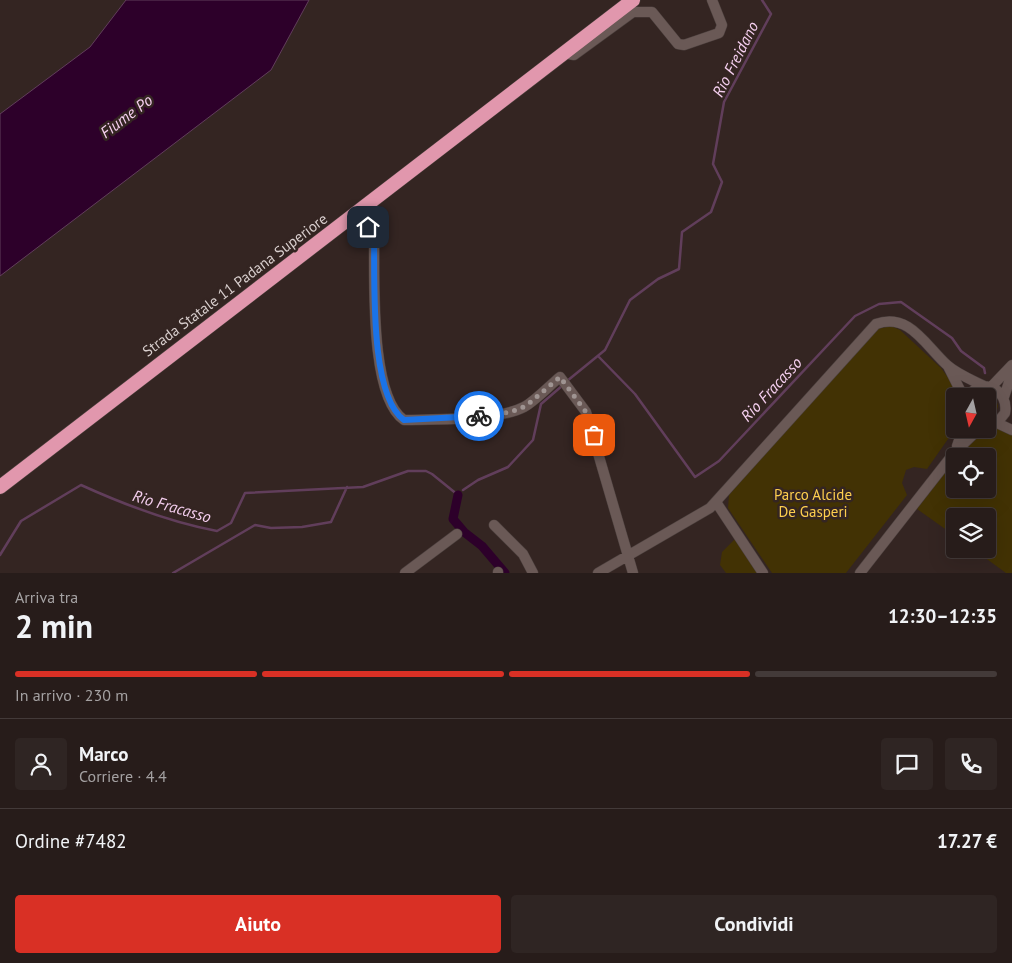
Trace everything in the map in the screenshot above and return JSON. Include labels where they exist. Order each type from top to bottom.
[{"type":"highway","name":"Strada Statale 11 Padana Superiore","points":[[0,477],[618,0]]},
{"type":"highway","name":"Strada Statale 11 Padana Superiore","points":[[0,487],[633,0]]},
{"type":"street","points":[[564,53],[574,55],[632,12],[640,10],[652,12],[678,44],[684,45],[719,33],[722,25],[712,0]]},
{"type":"street","points":[[368,227],[374,236],[377,346],[390,403],[398,415],[404,420],[482,416],[511,412],[526,406],[560,377],[586,412],[633,573]]},
{"type":"street","points":[[598,573],[696,516],[716,502],[876,324],[886,320],[906,324],[948,366],[987,386],[1005,402],[1012,418]]},
{"type":"street","points":[[980,388],[987,386],[1012,364]]},
{"type":"street","points":[[948,366],[959,388]]},
{"type":"street","points":[[996,421],[1005,413],[1005,402],[1012,373]]},
{"type":"street","points":[[996,426],[1012,430]]},
{"type":"street","points":[[959,448],[970,438]]},
{"type":"street","points":[[860,573],[946,463]]},
{"type":"street","points":[[716,502],[763,573]]},
{"type":"street","points":[[494,525],[523,554],[533,573]]},
{"type":"street","points":[[405,573],[457,534]]},
{"type":"green space","name":"Parco Alcide De Gasperi","points":[[891,326],[900,330],[941,368],[955,388],[946,388],[946,438],[949,438],[927,469],[914,467],[906,470],[902,483],[907,495],[846,573],[772,573],[728,508],[729,495],[873,330]]},
{"type":"green space","points":[[996,428],[1012,433],[1012,573],[1006,573],[985,558],[996,558],[996,508],[946,508],[946,530],[917,509],[946,471],[946,498],[996,498],[996,448],[965,448],[974,438],[996,438]]},
{"type":"green space","points":[[735,539],[759,573],[726,573],[720,565],[722,552]]},
{"type":"water","name":"Fiume Po","points":[[126,0],[309,0],[271,70],[0,276],[0,114],[90,47]]},
{"type":"waterway","name":"Rio Freidano","points":[[567,381],[605,350],[630,300],[658,279],[679,269],[682,232],[711,212],[722,182],[713,164],[724,102],[771,14],[762,0]]},
{"type":"waterway","name":"Rio Fracasso","points":[[598,356],[635,394],[695,477],[719,461],[855,316],[879,304],[901,302],[952,338],[961,351],[984,368],[985,373]]},
{"type":"waterway","name":"Rio Freidano","points":[[463,490],[478,480],[508,467],[533,440],[541,404],[563,385]]},
{"type":"waterway","name":"Rio Fracasso","points":[[0,555],[21,521],[81,485],[148,512],[182,523],[217,531],[231,523],[245,493],[363,487],[408,471],[426,471],[458,495]]},
{"type":"waterway","points":[[173,573],[255,525],[271,528],[302,527],[331,522],[347,487]]},
{"type":"waterway","points":[[458,495],[453,519],[464,532],[482,546],[505,573]]},
{"type":"way so far","points":[[479,416],[511,412],[526,406],[541,391],[560,377],[586,412],[594,435]]},
{"type":"route","points":[[368,227],[374,236],[377,346],[390,403],[404,420],[479,416]]}]
